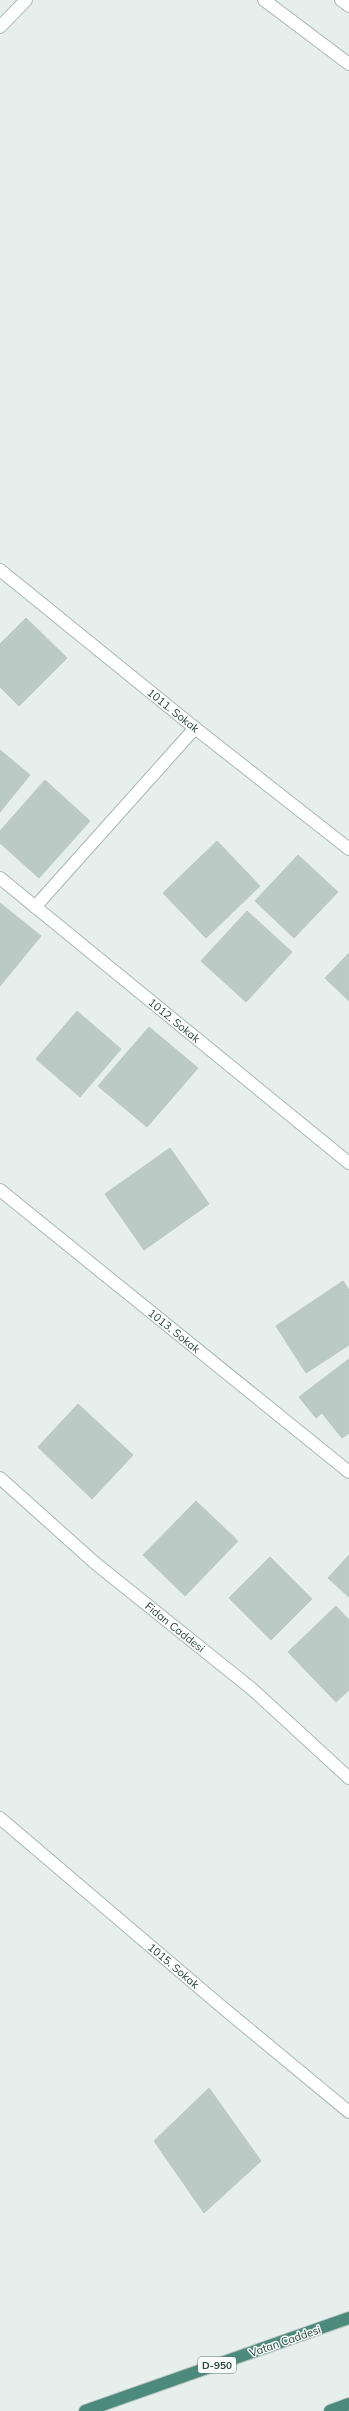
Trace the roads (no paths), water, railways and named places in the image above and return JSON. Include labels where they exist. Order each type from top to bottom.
[{"type":"highway","name":"Vatan Caddesi","points":[[85,2411],[349,2318]]},
{"type":"highway","points":[[330,2411],[349,2404]]},
{"type":"street","points":[[0,27],[26,0]]},
{"type":"street","points":[[264,0],[349,64]]},
{"type":"street","points":[[341,0],[349,6]]},
{"type":"street","name":"1011. Sokak","points":[[0,570],[195,728],[349,849]]},
{"type":"street","points":[[35,907],[195,728]]},
{"type":"street","name":"1012. Sokak","points":[[0,878],[112,971],[349,1162]]},
{"type":"street","name":"1013. Sokak","points":[[0,1190],[349,1472]]},
{"type":"street","name":"Fidan Caddesi","points":[[0,1478],[95,1563],[252,1689],[349,1778]]},
{"type":"street","name":"1015. Sokak","points":[[0,1818],[222,2007],[349,2112]]}]
